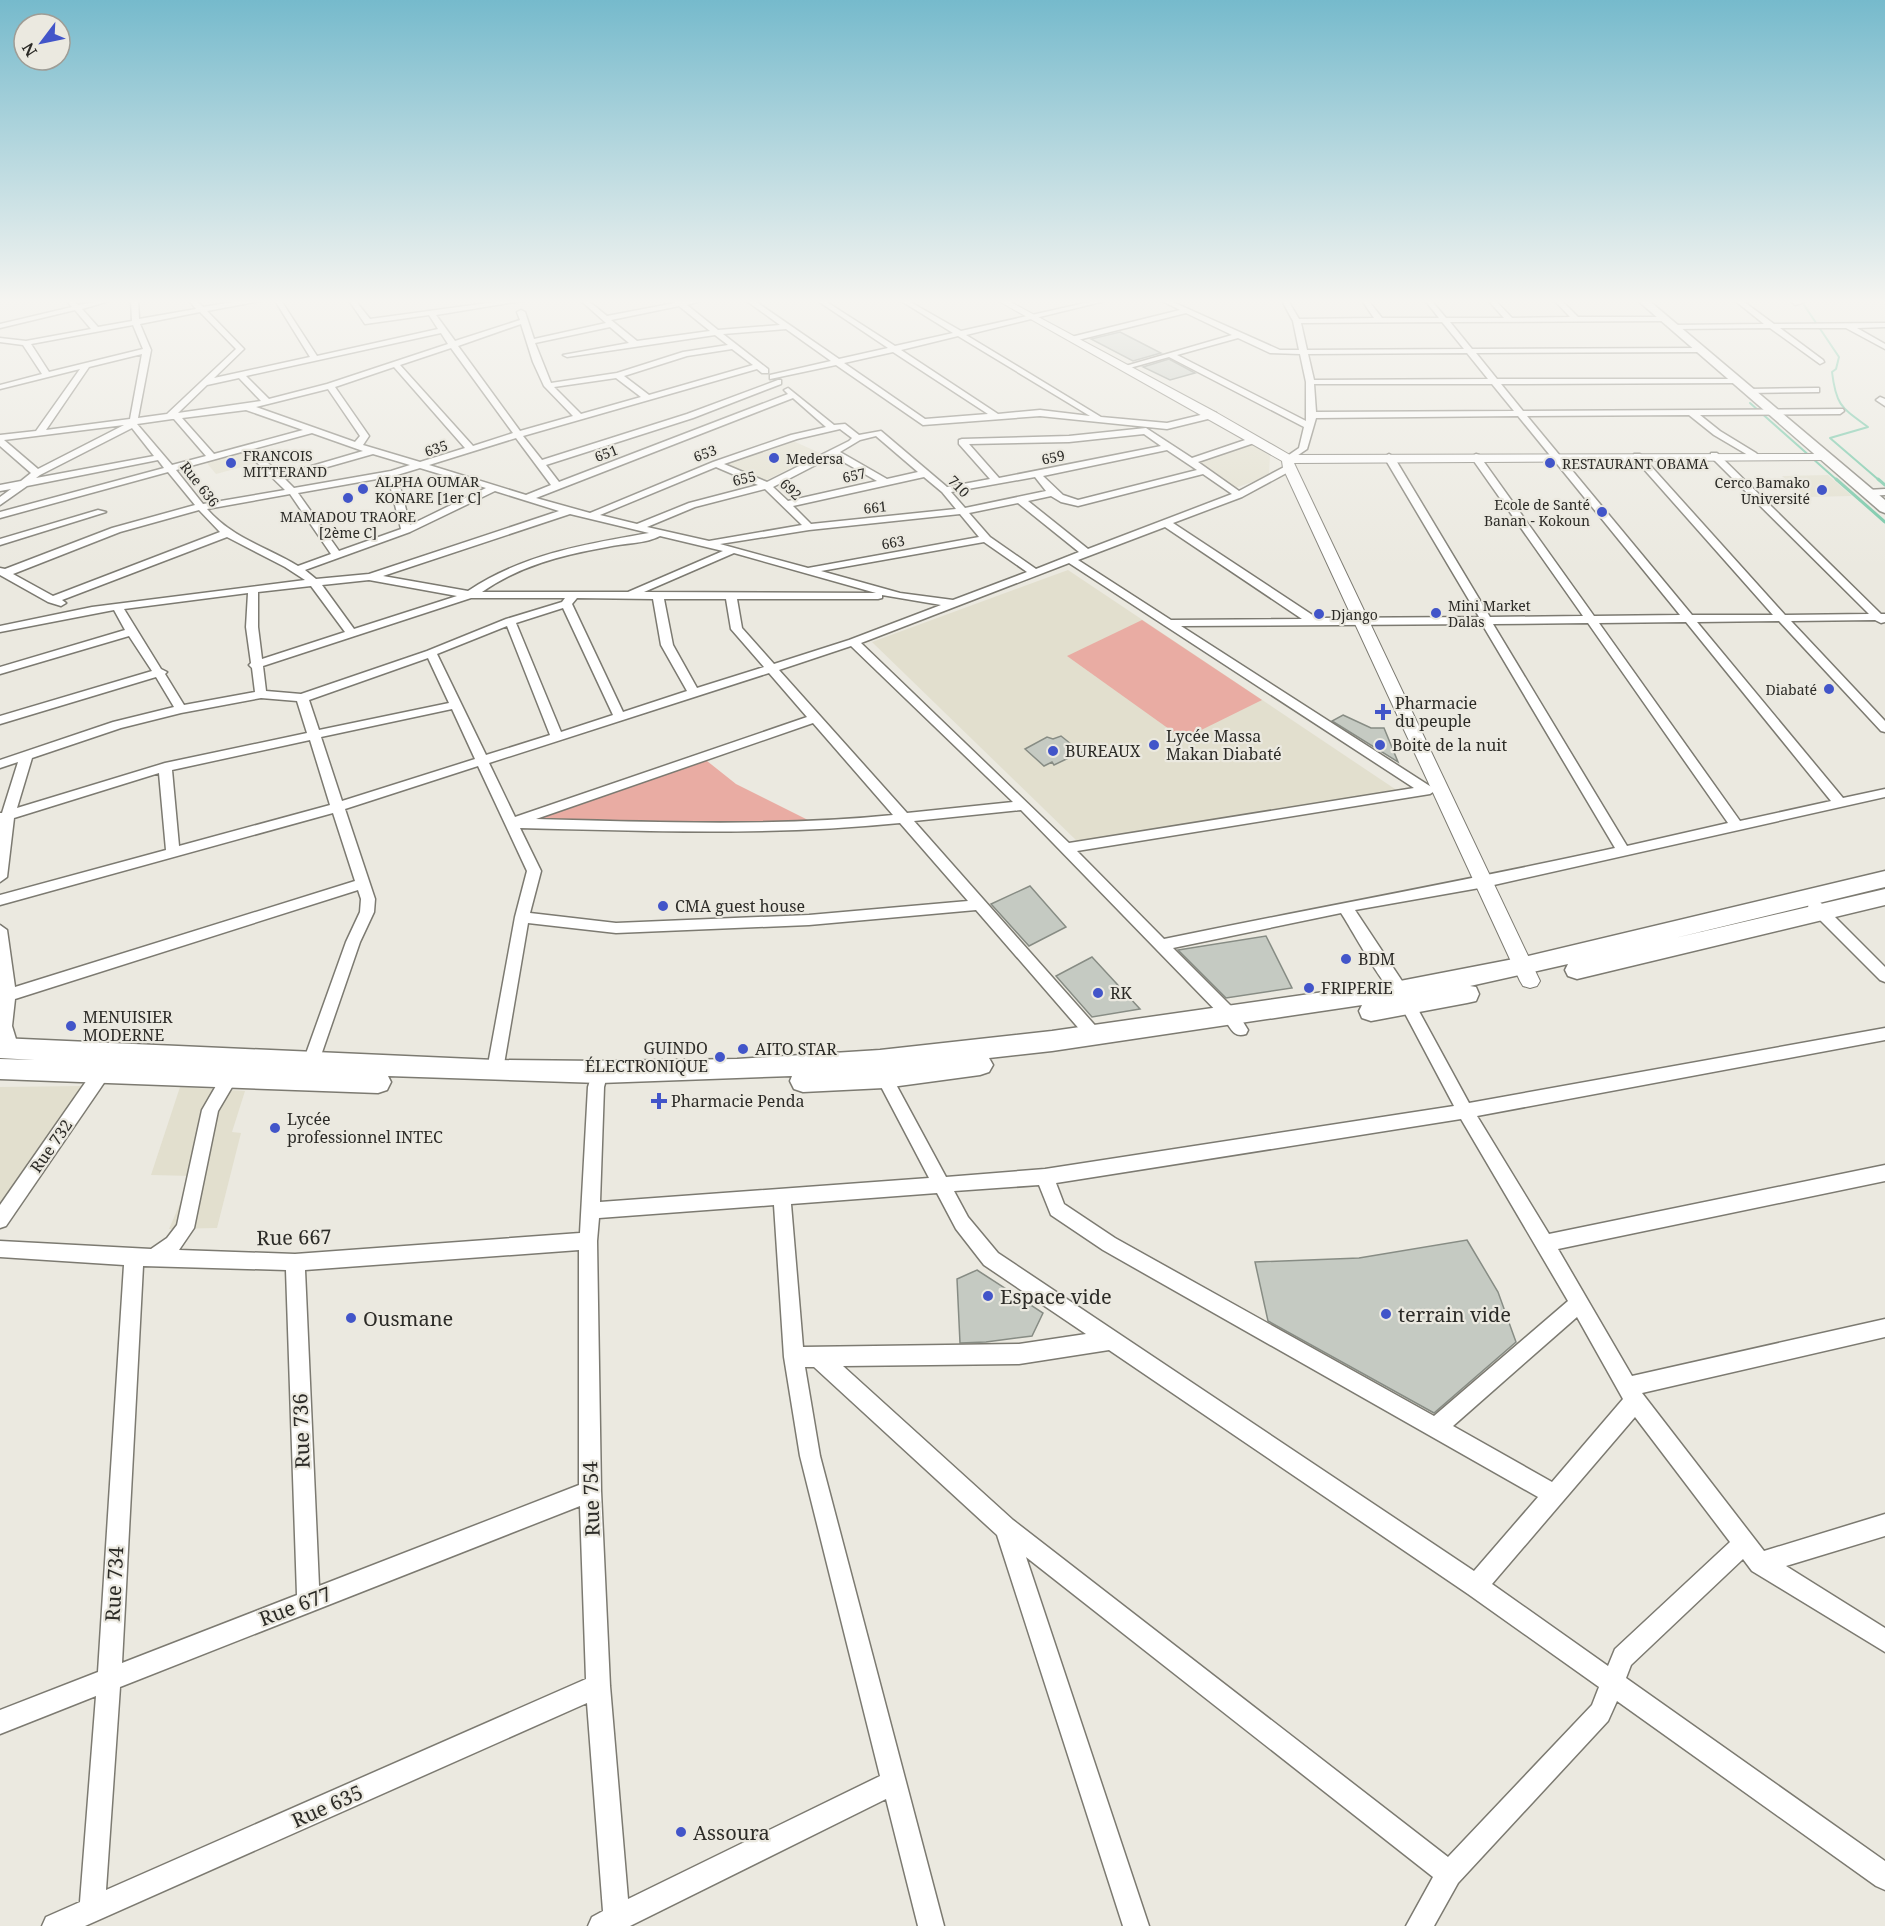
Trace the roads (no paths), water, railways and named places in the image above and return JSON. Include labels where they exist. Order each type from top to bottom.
[{"type":"main road","points":[[1746,389],[1885,508]]},
{"type":"main road","points":[[1527,973],[1804,897],[1885,879]]},
{"type":"main road","points":[[4,1055],[102,1072],[477,1085],[882,1069],[1235,1023],[1405,998],[1885,897]]},
{"type":"main road","points":[[882,1069],[1094,1035],[1235,1023]]},
{"type":"main road","points":[[4,1055],[311,1062],[495,1070],[598,1079]]},
{"type":"street","points":[[39,433],[70,389]]},
{"type":"street","points":[[134,423],[140,389]]},
{"type":"street","points":[[172,417],[199,389]]},
{"type":"street","points":[[254,389],[266,401]]},
{"type":"street","points":[[0,439],[247,407],[318,389]]},
{"type":"street","points":[[332,389],[365,436],[357,446]]},
{"type":"street","points":[[417,389],[472,450]]},
{"type":"street","points":[[484,389],[557,486]]},
{"type":"street","points":[[551,389],[580,418]]},
{"type":"street","points":[[636,389],[649,399]]},
{"type":"street","name":"635","points":[[3,572],[116,530],[200,507],[392,474],[426,466],[520,434],[683,389]]},
{"type":"street","points":[[540,464],[669,425],[726,405],[758,389]]},
{"type":"street","points":[[786,389],[831,427],[842,426],[854,440]]},
{"type":"street","points":[[876,389],[923,422],[1040,413],[1102,419],[1147,427],[1167,447],[1239,495]]},
{"type":"street","points":[[955,389],[996,416]]},
{"type":"street","points":[[1052,389],[1102,419]]},
{"type":"street","points":[[1166,389],[1254,440],[1288,464],[1361,620],[1433,790],[1485,882],[1527,973]]},
{"type":"street","points":[[1237,389],[1309,426]]},
{"type":"street","points":[[0,900],[338,807],[853,642],[1239,495],[1288,464],[1303,449],[1312,415],[1310,389]]},
{"type":"street","points":[[1500,389],[1840,803]]},
{"type":"street","points":[[1748,391],[1816,390]]},
{"type":"street","name":"651","points":[[529,497],[794,395]]},
{"type":"street","points":[[247,407],[357,446],[569,511],[733,550],[898,596],[953,604]]},
{"type":"street","points":[[1312,415],[1840,411]]},
{"type":"street","points":[[1691,412],[1704,424],[1753,455]]},
{"type":"street","points":[[996,480],[962,442],[1069,440],[1147,427],[1167,426],[1213,415]]},
{"type":"street","points":[[172,417],[213,458]]},
{"type":"street","points":[[0,502],[37,473],[134,423]]},
{"type":"street","name":"Rue 636","points":[[134,423],[200,507],[226,533],[297,570],[313,582],[351,632]]},
{"type":"street","name":"653","points":[[593,515],[716,464],[831,427]]},
{"type":"street","points":[[0,515],[85,494],[313,430]]},
{"type":"street","name":"710","points":[[854,440],[878,433],[945,490],[986,539],[1035,573]]},
{"type":"street","points":[[0,439],[37,473]]},
{"type":"street","name":"655","points":[[638,527],[692,505],[767,486],[854,440]]},
{"type":"street","points":[[1190,462],[1254,440]]},
{"type":"street","name":"659","points":[[945,490],[1167,447]]},
{"type":"street","points":[[248,449],[292,491],[337,555]]},
{"type":"street","points":[[280,478],[375,450]]},
{"type":"street","points":[[833,452],[885,482]]},
{"type":"street","points":[[1714,455],[1883,620]]},
{"type":"street","points":[[1637,456],[1782,618],[1885,728]]},
{"type":"street","points":[[1288,464],[1389,457],[1824,456]]},
{"type":"street","points":[[0,488],[161,457]]},
{"type":"street","points":[[1389,457],[1623,851]]},
{"type":"street","points":[[1476,457],[1737,826]]},
{"type":"street","name":"692","points":[[716,464],[767,486],[809,527]]},
{"type":"street","points":[[1037,474],[1051,493],[1069,502],[1078,503],[1204,471]]},
{"type":"street","name":"657","points":[[788,504],[927,473]]},
{"type":"street","points":[[392,474],[406,530]]},
{"type":"street","points":[[297,570],[406,530],[496,487]]},
{"type":"street","points":[[1868,493],[1885,492]]},
{"type":"street","name":"661","points":[[701,544],[809,527],[964,511],[1051,493]]},
{"type":"street","points":[[85,494],[116,530]]},
{"type":"street","points":[[1021,500],[1086,553]]},
{"type":"street","points":[[0,629],[92,610],[253,589],[369,577],[569,511]]},
{"type":"street","points":[[0,542],[101,512]]},
{"type":"street","points":[[1166,523],[1313,621]]},
{"type":"street","points":[[51,600],[226,533]]},
{"type":"street","points":[[255,665],[470,595],[484,583],[560,552],[665,534]]},
{"type":"street","name":"663","points":[[806,571],[986,539]]},
{"type":"street","points":[[628,595],[733,550]]},
{"type":"street","points":[[1070,559],[1433,790]]},
{"type":"street","points":[[3,572],[51,600],[92,610]]},
{"type":"street","points":[[369,577],[470,595],[570,600],[628,595],[898,596]]},
{"type":"street","points":[[253,589],[252,627],[255,665],[261,694]]},
{"type":"street","points":[[658,596],[667,645],[694,693]]},
{"type":"street","points":[[731,596],[737,629],[1094,1035]]},
{"type":"street","points":[[0,764],[117,725],[181,709],[261,694],[302,698],[431,653],[570,600]]},
{"type":"street","points":[[570,600],[620,717]]},
{"type":"street","points":[[117,607],[131,632],[161,672],[181,709]]},
{"type":"street","points":[[1168,622],[1688,618],[1883,620]]},
{"type":"street","points":[[510,621],[557,738]]},
{"type":"street","points":[[0,671],[131,632]]},
{"type":"street","points":[[853,642],[1024,805],[1235,1023]]},
{"type":"street","points":[[431,653],[534,871],[522,917],[495,1070]]},
{"type":"street","points":[[0,720],[161,672]]},
{"type":"street","points":[[302,698],[368,899],[367,912],[353,942],[311,1062]]},
{"type":"street","points":[[4,817],[165,767],[315,737],[455,705]]},
{"type":"street","points":[[511,823],[815,718]]},
{"type":"street","points":[[0,877],[4,817],[26,756]]},
{"type":"street","points":[[165,767],[173,853]]},
{"type":"street","points":[[1065,848],[1433,790]]},
{"type":"street","points":[[1161,945],[1345,907],[1485,882],[1885,793]]},
{"type":"street","points":[[511,823],[709,828],[846,824],[1024,805]]},
{"type":"street","points":[[8,994],[363,883]]},
{"type":"street","points":[[1804,897],[1822,912],[1885,976]]},
{"type":"street","points":[[522,917],[616,928],[809,920],[980,905]]},
{"type":"street","points":[[1345,907],[1387,974],[1405,998],[1465,1111],[1545,1243],[1631,1394],[1760,1563],[1885,1641]]},
{"type":"street","points":[[0,930],[8,994],[4,1026],[4,1055]]},
{"type":"street","points":[[591,1211],[1045,1177],[1465,1111],[1885,1034]]},
{"type":"street","points":[[882,1069],[962,1223],[991,1259],[1476,1586],[1885,1877]]},
{"type":"street","name":"Rue 732","points":[[0,1220],[102,1072]]},
{"type":"street","points":[[145,1257],[173,1244],[185,1228],[210,1110],[230,1077]]},
{"type":"street","name":"Rue 754","points":[[598,1079],[588,1241],[590,1491],[611,1924]]},
{"type":"street","points":[[1545,1243],[1885,1173]]},
{"type":"street","points":[[1045,1177],[1057,1209],[1109,1244],[1555,1495]]},
{"type":"street","points":[[782,1197],[794,1358],[810,1456],[931,1926]]},
{"type":"street","name":"Rue 667","points":[[0,1249],[295,1262],[588,1241]]},
{"type":"street","name":"Rue 734","points":[[92,1910],[145,1257]]},
{"type":"street","name":"Rue 736","points":[[295,1262],[308,1601]]},
{"type":"street","points":[[1436,1428],[1579,1303]]},
{"type":"street","points":[[1476,1586],[1555,1495],[1631,1394],[1885,1328]]},
{"type":"street","points":[[794,1358],[1019,1354],[1111,1340]]},
{"type":"street","points":[[818,1357],[1006,1528],[1449,1874]]},
{"type":"street","name":"Rue 677","points":[[0,1722],[590,1491]]},
{"type":"street","points":[[1760,1563],[1885,1525]]},
{"type":"street","points":[[1006,1528],[1136,1926]]},
{"type":"street","points":[[1419,1926],[1449,1874],[1600,1713],[1623,1657],[1745,1543]]},
{"type":"street","name":"Rue 635","points":[[55,1926],[598,1686]]},
{"type":"street","points":[[611,1924],[894,1782]]},
{"type":"waterway","points":[[1835,389],[1838,399],[1846,410],[1868,427],[1830,438],[1880,481]]},
{"type":"waterway","points":[[1750,403],[1838,481]]},
{"type":"waterway","points":[[1836,479],[1885,522]]},
{"type":"waterway","points":[[1878,479],[1885,485]]},
{"type":"place","name":"Medersa","points":[[774,458]]},
{"type":"place","name":"FRANCOIS MITTERAND","points":[[231,463]]},
{"type":"place","name":"RESTAURANT OBAMA","points":[[1550,463]]},
{"type":"place","name":"ALPHA OUMAR KONARE [1er C]","points":[[363,489]]},
{"type":"place","name":"Cerco Bamako Université","points":[[1822,490]]},
{"type":"place","name":"MAMADOU TRAORE [2ème C]","points":[[348,498]]},
{"type":"place","name":"Ecole de Santé Banan - Kokoun","points":[[1602,512]]},
{"type":"place","name":"Mini Market Dalas","points":[[1436,613]]},
{"type":"place","name":"Django","points":[[1319,614]]},
{"type":"place","name":"Diabaté","points":[[1829,689]]},
{"type":"place","name":"Pharmacie du peuple","points":[[1383,712]]},
{"type":"place","name":"Lycée Massa Makan Diabaté","points":[[1154,745]]},
{"type":"place","name":"Boite de la nuit","points":[[1380,745]]},
{"type":"place","name":"BUREAUX","points":[[1053,751]]},
{"type":"place","name":"CMA guest house","points":[[663,906]]},
{"type":"place","name":"BDM","points":[[1346,959]]},
{"type":"place","name":"FRIPERIE","points":[[1309,988]]},
{"type":"place","name":"RK","points":[[1098,993]]},
{"type":"place","name":"MENUISIER MODERNE","points":[[71,1026]]},
{"type":"place","name":"AITO STAR","points":[[743,1049]]},
{"type":"place","name":"GUINDO ÉLECTRONIQUE","points":[[720,1057]]},
{"type":"place","name":"Pharmacie Penda","points":[[659,1101]]},
{"type":"place","name":"Lycée professionnel INTEC","points":[[275,1128]]},
{"type":"place","name":"Espace vide","points":[[988,1296]]},
{"type":"place","name":"terrain vide","points":[[1386,1314]]},
{"type":"place","name":"Ousmane","points":[[351,1318]]},
{"type":"place","name":"Assoura","points":[[681,1832]]}]
